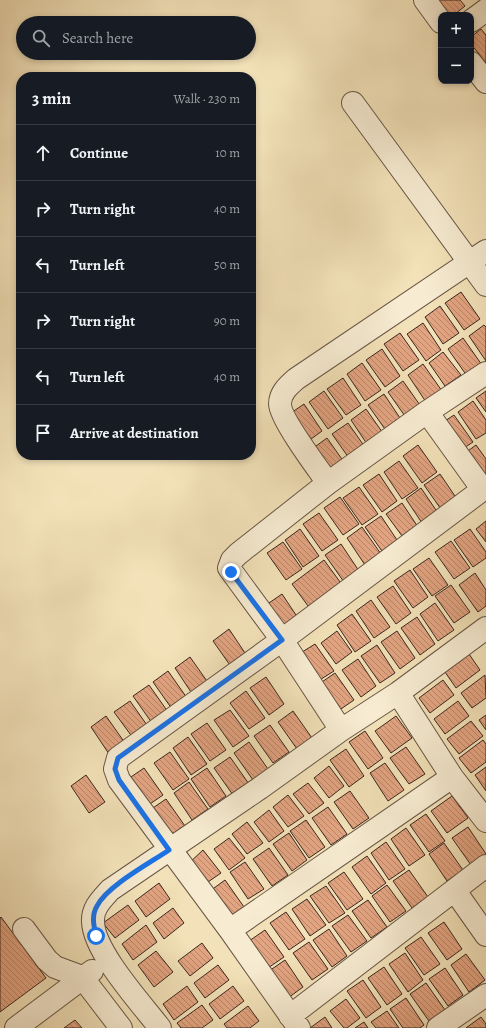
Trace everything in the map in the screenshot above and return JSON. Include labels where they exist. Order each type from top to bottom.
[{"type":"street","points":[[425,0],[438,18]]},
{"type":"street","points":[[474,19],[486,10]]},
{"type":"street","points":[[474,67],[486,82]]},
{"type":"street","points":[[353,103],[478,257],[486,285]]},
{"type":"street","points":[[328,483],[288,424],[280,405],[284,391],[296,379],[478,257]]},
{"type":"street","points":[[341,730],[282,640],[229,568],[232,560],[328,483],[426,412],[486,374]]},
{"type":"street","points":[[426,412],[484,489],[282,640],[118,758],[115,769],[119,780],[169,850],[230,930],[295,1022],[486,866]]},
{"type":"street","points":[[160,1028],[108,960],[94,929],[93,922],[97,905],[110,890],[341,730],[483,635]]},
{"type":"street","points":[[398,693],[452,777],[486,822]]},
{"type":"street","points":[[230,930],[452,777]]},
{"type":"street","points":[[455,891],[486,935]]},
{"type":"street","points":[[24,929],[47,960],[55,967],[82,977],[121,1028]]},
{"type":"street","points":[[16,1028],[82,977],[108,960]]},
{"type":"street","points":[[438,1028],[486,995]]},
{"type":"building","points":[[438,0],[460,0],[465,6],[458,12],[447,12]]},
{"type":"building","points":[[481,29],[486,35],[486,63],[474,48],[474,35]]},
{"type":"building","points":[[461,292],[480,319],[464,330],[445,303]]},
{"type":"building","points":[[440,306],[459,333],[443,344],[425,317]]},
{"type":"building","points":[[423,323],[441,350],[426,361],[407,334]]},
{"type":"building","points":[[484,325],[486,327],[486,361],[469,336]]},
{"type":"building","points":[[400,333],[419,360],[403,371],[384,344]]},
{"type":"building","points":[[463,338],[482,365],[467,376],[448,349]]},
{"type":"building","points":[[382,349],[400,376],[385,387],[366,360]]},
{"type":"building","points":[[443,352],[461,375],[445,386],[429,363]]},
{"type":"building","points":[[362,363],[381,390],[365,401],[347,374]]},
{"type":"building","points":[[423,364],[442,391],[426,402],[408,375]]},
{"type":"building","points":[[343,378],[361,405],[346,415],[327,389]]},
{"type":"building","points":[[403,381],[422,408],[407,419],[388,392]]},
{"type":"building","points":[[324,391],[343,418],[328,429],[309,402]]},
{"type":"building","points":[[486,391],[486,412],[476,398]]},
{"type":"building","points":[[384,394],[402,421],[387,432],[368,405]]},
{"type":"building","points":[[473,401],[486,420],[486,433],[476,439],[458,412]]},
{"type":"building","points":[[304,404],[322,431],[307,442],[288,415]]},
{"type":"building","points":[[366,409],[385,436],[369,447],[351,420]]},
{"type":"building","points":[[454,415],[473,442],[458,452],[439,425]]},
{"type":"building","points":[[348,423],[367,450],[351,461],[332,434]]},
{"type":"building","points":[[327,438],[346,465],[330,476],[312,449]]},
{"type":"building","points":[[418,445],[437,472],[422,483],[403,456]]},
{"type":"building","points":[[476,445],[486,459],[486,479],[461,456]]},
{"type":"building","points":[[399,461],[418,488],[402,499],[384,472]]},
{"type":"building","points":[[379,474],[397,501],[382,512],[363,485]]},
{"type":"building","points":[[440,474],[459,502],[443,512],[424,485]]},
{"type":"building","points":[[359,487],[378,514],[362,525],[343,498]]},
{"type":"building","points":[[421,488],[440,516],[424,526],[406,499]]},
{"type":"building","points":[[340,497],[359,524],[343,535],[324,508]]},
{"type":"building","points":[[402,503],[420,530],[405,540],[386,514]]},
{"type":"building","points":[[319,513],[338,540],[322,551],[303,524]]},
{"type":"building","points":[[381,516],[399,543],[384,554],[365,527]]},
{"type":"building","points":[[486,521],[486,542],[476,529]]},
{"type":"building","points":[[362,527],[381,554],[365,565],[347,538]]},
{"type":"building","points":[[300,529],[319,556],[303,567],[285,540]]},
{"type":"building","points":[[470,529],[486,552],[486,558],[473,567],[454,540]]},
{"type":"building","points":[[451,541],[470,568],[454,579],[435,552]]},
{"type":"building","points":[[283,542],[302,569],[286,580],[267,553]]},
{"type":"building","points":[[341,544],[359,571],[344,582],[325,555]]},
{"type":"building","points":[[429,558],[448,585],[432,596],[413,569]]},
{"type":"building","points":[[324,560],[343,586],[311,610],[292,584]]},
{"type":"building","points":[[410,570],[428,597],[413,608],[394,581]]},
{"type":"building","points":[[475,573],[486,590],[486,606],[478,612],[459,585]]},
{"type":"building","points":[[451,585],[470,612],[454,623],[435,596]]},
{"type":"building","points":[[393,586],[411,613],[396,624],[377,597]]},
{"type":"building","points":[[282,594],[300,621],[284,632],[266,605]]},
{"type":"building","points":[[371,600],[390,627],[374,638],[356,611]]},
{"type":"building","points":[[435,603],[454,630],[438,641],[420,614]]},
{"type":"building","points":[[352,614],[371,641],[355,652],[337,625]]},
{"type":"building","points":[[417,617],[435,644],[420,655],[401,628]]},
{"type":"building","points":[[229,629],[247,656],[232,668],[213,641]]},
{"type":"building","points":[[337,631],[352,652],[336,664],[321,643]]},
{"type":"building","points":[[397,631],[415,658],[400,669],[381,642]]},
{"type":"building","points":[[315,644],[334,671],[318,681],[299,654]]},
{"type":"building","points":[[377,645],[395,673],[380,683],[361,656]]},
{"type":"building","points":[[469,654],[480,670],[456,688],[445,672]]},
{"type":"building","points":[[190,657],[209,684],[193,695],[175,668]]},
{"type":"building","points":[[358,659],[376,686],[361,697],[342,670]]},
{"type":"building","points":[[168,671],[187,698],[172,709],[153,682]]},
{"type":"building","points":[[335,673],[354,700],[338,711],[319,684]]},
{"type":"building","points":[[485,675],[486,698],[472,708],[461,693]]},
{"type":"building","points":[[266,677],[284,704],[269,715],[250,688]]},
{"type":"building","points":[[443,680],[454,695],[430,713],[419,698]]},
{"type":"building","points":[[149,685],[168,712],[152,723],[133,696]]},
{"type":"building","points":[[246,691],[265,718],[249,729],[230,703]]},
{"type":"building","points":[[130,701],[149,728],[133,738],[114,712]]},
{"type":"building","points":[[458,701],[469,716],[445,734],[434,719]]},
{"type":"building","points":[[230,710],[249,736],[233,747],[214,720]]},
{"type":"building","points":[[293,711],[312,738],[297,749],[278,722]]},
{"type":"building","points":[[486,715],[486,730],[479,720]]},
{"type":"building","points":[[106,716],[125,743],[109,754],[91,727]]},
{"type":"building","points":[[396,716],[412,738],[391,753],[375,731]]},
{"type":"building","points":[[471,721],[483,736],[459,754],[447,739]]},
{"type":"building","points":[[207,723],[226,750],[210,761],[191,734]]},
{"type":"building","points":[[270,725],[289,752],[273,763],[254,736]]},
{"type":"building","points":[[365,731],[383,758],[368,769],[349,742]]},
{"type":"building","points":[[188,737],[207,764],[191,775],[173,748]]},
{"type":"building","points":[[483,740],[486,744],[486,762],[471,773],[459,758]]},
{"type":"building","points":[[249,742],[268,769],[253,780],[234,753]]},
{"type":"building","points":[[406,747],[425,774],[409,784],[390,758]]},
{"type":"building","points":[[346,749],[364,776],[349,787],[330,760]]},
{"type":"building","points":[[170,752],[189,779],[173,790],[154,763]]},
{"type":"building","points":[[230,757],[249,784],[233,795],[214,768]]},
{"type":"building","points":[[385,763],[404,790],[388,801],[370,773]]},
{"type":"building","points":[[329,766],[344,786],[329,798],[314,778]]},
{"type":"building","points":[[486,767],[486,791],[475,775]]},
{"type":"building","points":[[144,768],[163,795],[147,806],[128,779]]},
{"type":"building","points":[[207,768],[226,796],[210,807],[191,779]]},
{"type":"building","points":[[86,775],[105,802],[89,813],[71,786]]},
{"type":"building","points":[[189,782],[208,809],[192,820],[174,793]]},
{"type":"building","points":[[308,783],[324,803],[309,814],[293,794]]},
{"type":"building","points":[[350,791],[369,818],[353,829],[334,802]]},
{"type":"building","points":[[288,795],[304,816],[288,827],[273,807]]},
{"type":"building","points":[[452,796],[468,818],[447,833],[431,811]]},
{"type":"building","points":[[166,799],[185,826],[169,837],[150,810]]},
{"type":"building","points":[[328,807],[347,834],[331,845],[312,818]]},
{"type":"building","points":[[269,810],[284,831],[269,842],[254,822]]},
{"type":"building","points":[[426,814],[445,841],[429,852],[410,825]]},
{"type":"building","points":[[306,820],[325,847],[309,858],[290,831]]},
{"type":"building","points":[[247,822],[263,843],[247,854],[232,834]]},
{"type":"building","points":[[468,827],[486,854],[471,865],[452,838]]},
{"type":"building","points":[[406,828],[425,855],[409,866],[391,839]]},
{"type":"building","points":[[289,833],[307,860],[292,871],[273,844]]},
{"type":"building","points":[[229,838],[245,858],[229,870],[214,849]]},
{"type":"building","points":[[386,842],[405,869],[389,880],[371,853]]},
{"type":"building","points":[[444,843],[463,870],[447,881],[429,854]]},
{"type":"building","points":[[269,848],[288,875],[272,886],[253,859]]},
{"type":"building","points":[[203,850],[221,873],[205,884],[188,864]]},
{"type":"building","points":[[367,856],[386,883],[371,894],[352,867]]},
{"type":"building","points":[[245,862],[264,889],[248,899],[230,872]]},
{"type":"building","points":[[409,870],[428,897],[412,908],[393,881]]},
{"type":"building","points":[[344,872],[363,899],[347,910],[328,883]]},
{"type":"building","points":[[225,880],[244,907],[228,918],[210,891]]},
{"type":"building","points":[[159,883],[170,899],[146,917],[135,901]]},
{"type":"building","points":[[387,885],[406,911],[390,922],[372,896]]},
{"type":"building","points":[[326,886],[345,913],[329,923],[310,896]]},
{"type":"building","points":[[307,899],[326,925],[310,936],[292,909]]},
{"type":"building","points":[[368,900],[387,927],[371,938],[352,911]]},
{"type":"building","points":[[128,905],[139,920],[115,938],[103,923]]},
{"type":"building","points":[[173,908],[184,923],[164,939],[153,923]]},
{"type":"building","points":[[286,912],[305,939],[289,950],[270,923]]},
{"type":"building","points":[[348,915],[367,941],[351,952],[332,926]]},
{"type":"building","points":[[1,917],[46,978],[0,1012],[0,918]]},
{"type":"building","points":[[444,922],[462,949],[447,960],[428,933]]},
{"type":"building","points":[[146,925],[157,942],[133,960],[122,944]]},
{"type":"building","points":[[329,929],[347,956],[332,967],[313,940]]},
{"type":"building","points":[[265,930],[284,957],[268,968],[249,941]]},
{"type":"building","points":[[421,937],[440,964],[424,975],[405,948]]},
{"type":"building","points":[[309,942],[328,969],[312,980],[293,953]]},
{"type":"building","points":[[202,943],[213,958],[190,976],[178,961]]},
{"type":"building","points":[[156,951],[173,972],[154,987],[138,965]]},
{"type":"building","points":[[405,953],[423,980],[408,992],[389,964]]},
{"type":"building","points":[[466,954],[485,980],[469,992],[451,965]]},
{"type":"building","points":[[285,960],[303,987],[288,998],[269,971]]},
{"type":"building","points":[[218,965],[229,980],[205,998],[194,983]]},
{"type":"building","points":[[384,967],[402,994],[387,1005],[368,978]]},
{"type":"building","points":[[445,968],[463,995],[448,1006],[429,979]]},
{"type":"building","points":[[363,980],[381,1007],[366,1018],[347,991]]},
{"type":"building","points":[[426,983],[445,1010],[429,1021],[410,994]]},
{"type":"building","points":[[187,986],[198,1002],[174,1020],[163,1004]]},
{"type":"building","points":[[233,986],[244,1001],[220,1019],[209,1004]]},
{"type":"building","points":[[406,998],[424,1025],[420,1028],[403,1028],[390,1009]]},
{"type":"building","points":[[346,999],[360,1018],[347,1028],[344,1028],[330,1011]]},
{"type":"building","points":[[202,1005],[213,1020],[202,1028],[181,1028],[177,1023]]},
{"type":"building","points":[[248,1006],[259,1021],[250,1028],[227,1028],[224,1024]]},
{"type":"building","points":[[387,1011],[399,1028],[376,1028],[371,1022]]},
{"type":"building","points":[[325,1017],[332,1028],[310,1028]]},
{"type":"building","points":[[481,1017],[486,1024],[486,1028],[466,1028]]},
{"type":"building","points":[[75,1020],[82,1028],[64,1028]]},
{"type":"building","points":[[364,1022],[368,1028],[355,1028]]},
{"type":"route","points":[[96,936],[93,922],[97,905],[110,890],[169,850],[119,780],[115,769],[118,758],[282,640],[231,572]]}]
